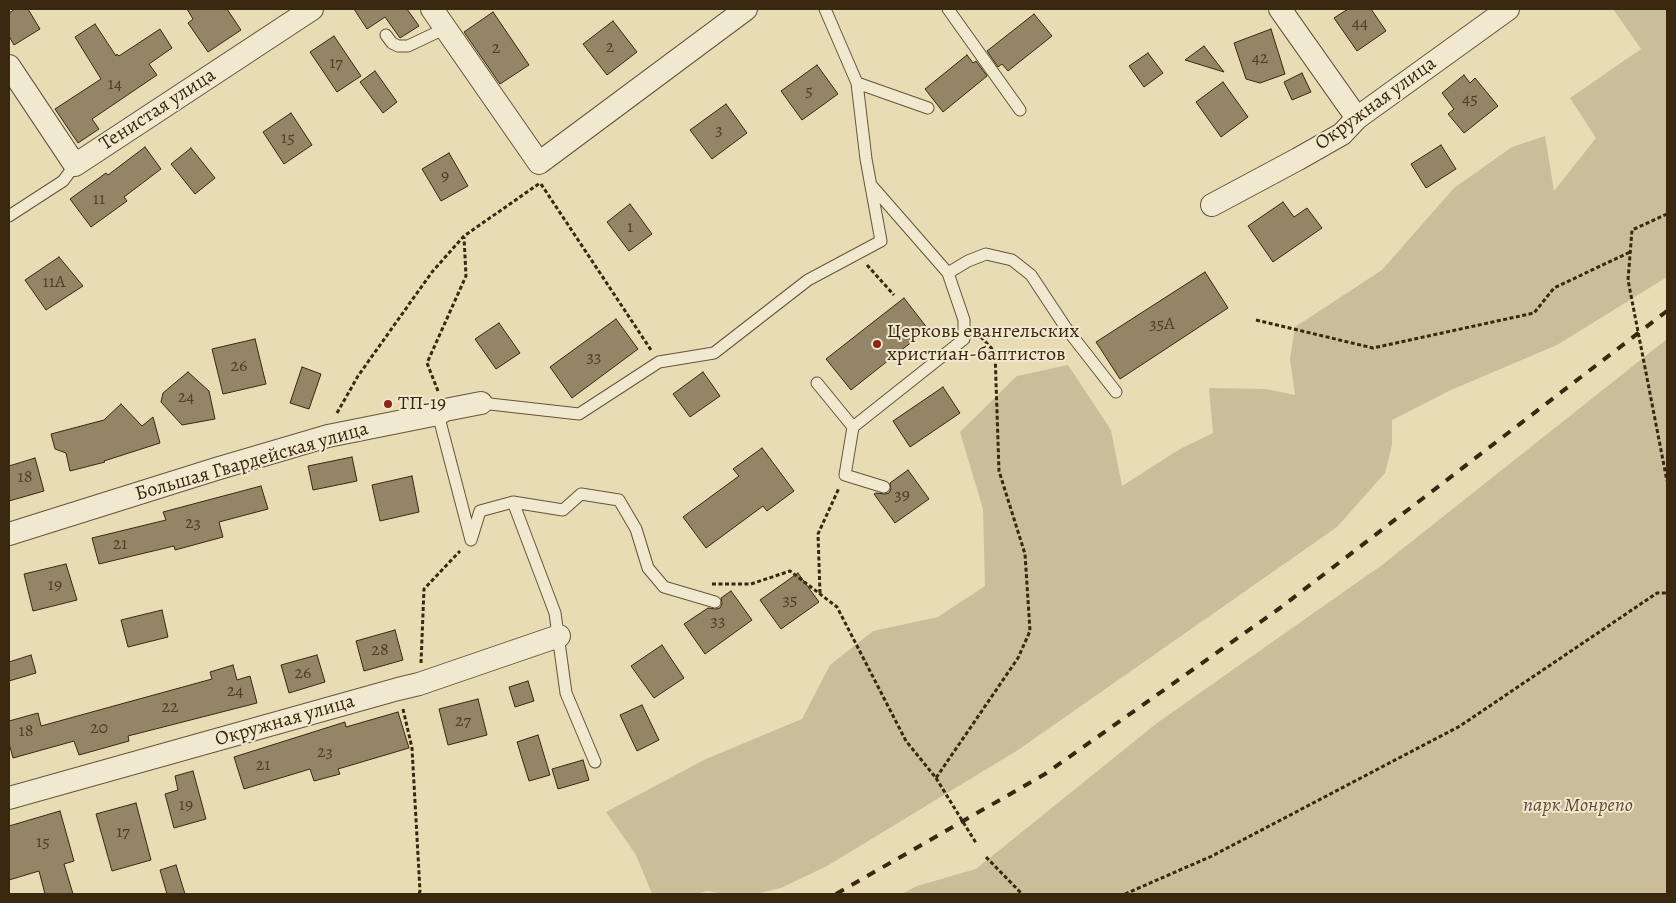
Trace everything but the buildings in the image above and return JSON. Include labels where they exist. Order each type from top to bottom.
[{"type":"street","name":"Тенистая улица","points":[[75,165],[312,9]]},
{"type":"street","points":[[432,9],[540,173],[746,9]]},
{"type":"street","points":[[1280,9],[1357,118]]},
{"type":"street","name":"Окружная улица","points":[[1212,205],[1342,134],[1357,118],[1508,9]]},
{"type":"street","points":[[9,66],[75,165]]},
{"type":"street","name":"Большая Гвардейская улица","points":[[9,534],[328,436],[481,403]]},
{"type":"street","name":"Окружная улица","points":[[9,798],[420,684],[559,636]]},
{"type":"lane","points":[[659,362],[714,353],[808,280],[881,241],[866,159],[857,83],[825,9]]},
{"type":"lane","points":[[948,9],[1020,110]]},
{"type":"lane","points":[[386,35],[392,44],[408,46],[446,28]]},
{"type":"lane","points":[[857,83],[928,108]]},
{"type":"lane","name":"Тенистая улица","points":[[9,216],[63,181],[75,165]]},
{"type":"lane","points":[[871,184],[948,273],[964,320],[964,339],[853,427],[845,475],[884,487]]},
{"type":"lane","points":[[948,273],[968,261],[986,254],[1012,260],[1031,275],[1066,328],[1116,392]]},
{"type":"lane","name":"Большая Гвардейская улица","points":[[481,403],[579,414],[659,362]]},
{"type":"lane","points":[[817,384],[853,427]]},
{"type":"lane","points":[[441,412],[471,540]]},
{"type":"lane","points":[[471,540],[480,511],[513,502],[563,510],[581,494],[619,500],[636,529],[648,568],[664,587],[715,602]]},
{"type":"lane","points":[[513,502],[554,613],[559,636],[566,693],[596,762]]},
{"type":"path","points":[[328,436],[334,420],[358,376],[432,272],[464,236],[540,173],[659,362]]},
{"type":"path","points":[[1667,214],[1632,230],[1628,280],[1667,481]]},
{"type":"path","points":[[441,412],[427,363],[466,276],[464,236]]},
{"type":"path","points":[[1256,320],[1373,348],[1534,313],[1554,288],[1630,252]]},
{"type":"path","points":[[857,254],[894,295]]},
{"type":"path","points":[[936,778],[1018,658],[1030,631],[1025,554],[999,471],[995,352],[964,320]]},
{"type":"path","points":[[820,593],[818,534],[845,475]]},
{"type":"path","points":[[420,684],[424,589],[471,540]]},
{"type":"path","points":[[710,584],[751,584],[790,571],[837,607],[906,741],[936,778],[976,843]]},
{"type":"path","points":[[1125,894],[1212,856],[1460,726],[1657,593],[1667,593]]},
{"type":"path","points":[[398,689],[412,748],[419,894]]},
{"type":"path","points":[[986,857],[1022,894]]},
{"type":"green space","points":[[1613,9],[1667,9],[1667,277],[1557,345],[1451,390],[1392,420],[1392,445],[1385,473],[1337,527],[1018,750],[827,866],[781,888],[755,894],[724,894],[708,891],[694,894],[652,894],[636,855],[606,812],[706,759],[802,719],[830,665],[873,631],[938,617],[985,586],[983,509],[960,432],[1017,376],[1068,365],[1111,430],[1122,486],[1180,449],[1213,433],[1209,388],[1266,389],[1295,395],[1290,359],[1295,327],[1382,270],[1454,188],[1512,147],[1545,136],[1554,191],[1596,138],[1570,98],[1641,49]]},
{"type":"green space","name":"парк Монрепо","points":[[1667,339],[1667,894],[901,894],[917,886],[976,869],[1157,723],[1382,565]]},
{"type":"railway","points":[[836,894],[1045,774],[1280,608],[1667,311]]},
{"type":"place","name":"Церковь евангельских христиан-баптистов","points":[[877,344]]},
{"type":"place","name":"ТП-19","points":[[388,404]]}]
